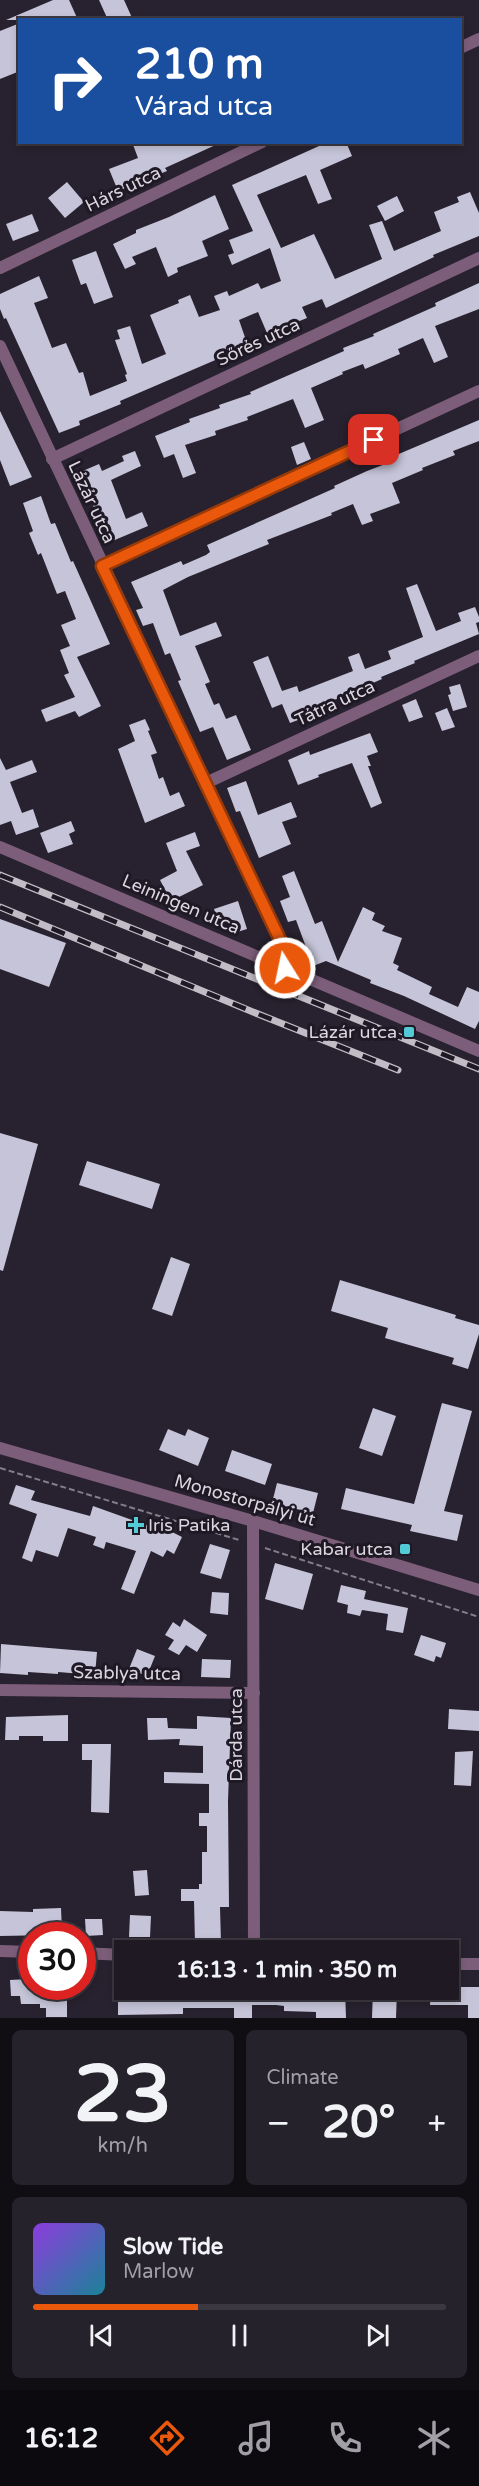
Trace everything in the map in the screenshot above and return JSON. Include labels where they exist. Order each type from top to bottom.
[{"type":"street","points":[[462,47],[479,39]]},
{"type":"street","name":"Hárs utca","points":[[0,268],[258,144]]},
{"type":"street","name":"Sőrés utca","points":[[52,459],[479,258]]},
{"type":"street","name":"Lázár utca","points":[[0,346],[283,946],[285,968]]},
{"type":"street","points":[[102,566],[479,391]]},
{"type":"street","name":"Tátra utca","points":[[206,783],[479,656]]},
{"type":"street","name":"Leiningen utca","points":[[0,847],[479,1052]]},
{"type":"street","name":"Monostorpályi út","points":[[0,1448],[253,1521],[479,1590]]},
{"type":"street","name":"Dárda utca","points":[[253,1521],[254,1940]]},
{"type":"street","name":"Szablya utca","points":[[0,1690],[254,1693]]},
{"type":"street","points":[[0,1951],[18,1952]]},
{"type":"street","points":[[96,1953],[114,1954]]},
{"type":"street","points":[[459,1964],[479,1964]]},
{"type":"building","points":[[53,0],[69,0],[77,18],[18,18],[18,20],[6,20]]},
{"type":"building","points":[[99,0],[124,0],[132,18],[107,18]]},
{"type":"building","points":[[18,24],[18,72],[0,79],[0,31]]},
{"type":"building","points":[[133,144],[218,144],[165,168],[167,171],[118,191],[109,169],[138,158]]},
{"type":"building","points":[[324,144],[347,144],[352,156],[320,170],[332,199],[318,204],[306,175],[257,195],[281,248],[314,234],[335,279],[382,259],[369,225],[382,221],[394,251],[441,231],[434,212],[459,202],[457,197],[470,192],[479,213],[479,236],[433,255],[434,257],[326,308],[322,299],[302,307],[307,318],[282,328],[284,334],[270,340],[258,312],[239,320],[248,346],[120,401],[121,404],[79,421],[80,425],[59,433],[6,318],[4,319],[0,309],[0,294],[39,276],[48,298],[34,303],[52,348],[66,343],[79,373],[83,372],[90,396],[127,381],[125,375],[127,374],[115,340],[120,339],[117,330],[130,326],[142,364],[166,354],[150,315],[179,303],[178,300],[190,295],[199,317],[220,310],[214,296],[227,291],[229,296],[258,283],[261,289],[281,281],[270,248],[232,265],[228,255],[234,253],[229,240],[253,231],[232,185]]},
{"type":"building","points":[[67,182],[84,202],[65,218],[48,198]]},
{"type":"building","points":[[215,195],[229,229],[202,241],[208,256],[177,268],[178,272],[168,277],[156,247],[132,257],[136,264],[125,269],[113,244],[136,233],[136,230]]},
{"type":"building","points":[[397,196],[404,211],[385,221],[377,206]]},
{"type":"building","points":[[32,214],[39,231],[13,241],[6,224]]},
{"type":"building","points":[[96,251],[113,297],[94,304],[86,283],[81,285],[72,260]]},
{"type":"building","points":[[479,283],[479,309],[435,326],[448,357],[434,363],[423,338],[398,349],[400,354],[365,369],[363,364],[342,372],[343,374],[311,388],[324,420],[305,428],[293,399],[247,417],[248,420],[215,431],[216,435],[185,445],[196,473],[183,478],[174,454],[164,458],[155,436],[190,422],[189,419],[220,408],[219,405],[251,394],[250,392],[344,351],[343,348],[374,336],[373,334],[436,306],[435,303]]},
{"type":"building","points":[[0,411],[32,477],[10,486],[0,460]]},
{"type":"building","points":[[479,420],[479,441],[453,451],[455,455],[392,483],[400,503],[370,514],[373,521],[362,525],[353,504],[331,513],[332,515],[267,540],[269,544],[188,577],[163,590],[180,636],[216,622],[222,636],[195,646],[210,682],[205,684],[214,705],[219,703],[226,719],[236,715],[251,750],[227,760],[213,727],[200,732],[178,681],[181,680],[170,653],[165,655],[153,623],[143,626],[136,610],[143,608],[131,582],[181,561],[183,565],[206,555],[210,552],[207,545],[335,488],[334,486],[367,471],[396,460],[394,456]]},
{"type":"building","points":[[304,442],[311,459],[297,465],[291,447]]},
{"type":"building","points":[[135,451],[141,466],[111,480],[126,519],[142,512],[148,526],[110,542],[78,473],[99,464],[102,471],[124,461],[122,456]]},
{"type":"building","points":[[41,496],[51,524],[55,523],[110,644],[77,657],[101,706],[79,717],[75,711],[46,722],[41,710],[75,697],[64,675],[69,673],[60,650],[70,646],[61,625],[76,619],[65,591],[57,594],[41,553],[38,555],[29,533],[33,531],[23,503]]},
{"type":"building","points":[[417,584],[436,631],[461,621],[458,613],[475,607],[479,617],[479,622],[476,623],[479,634],[414,661],[415,663],[381,677],[382,679],[307,711],[309,716],[290,723],[282,704],[272,708],[253,662],[268,656],[282,691],[297,686],[299,692],[353,671],[348,657],[359,653],[365,669],[391,659],[388,651],[423,637],[406,588]]},
{"type":"building","points":[[460,684],[467,707],[453,711],[448,695],[451,694],[449,687]]},
{"type":"building","points":[[416,699],[423,717],[409,722],[402,705]]},
{"type":"building","points":[[447,708],[455,727],[442,731],[435,713]]},
{"type":"building","points":[[145,719],[157,753],[151,755],[159,779],[163,777],[170,796],[179,792],[185,806],[145,823],[118,749],[135,741],[129,725]]},
{"type":"building","points":[[370,733],[378,752],[367,756],[371,766],[368,766],[382,803],[371,808],[352,763],[298,785],[288,760],[309,751],[310,755]]},
{"type":"building","points":[[0,758],[6,770],[32,760],[37,772],[10,782],[22,813],[33,809],[39,827],[16,835],[11,821],[0,825]]},
{"type":"building","points":[[246,781],[258,815],[291,802],[297,817],[282,822],[291,844],[259,858],[240,811],[236,812],[227,788]]},
{"type":"building","points":[[71,821],[75,831],[69,834],[73,844],[48,853],[40,833]]},
{"type":"building","points":[[195,832],[200,846],[186,851],[203,885],[171,901],[160,880],[177,871],[166,843]]},
{"type":"building","points":[[294,871],[315,924],[322,921],[338,962],[363,907],[375,913],[372,920],[385,926],[382,931],[402,938],[393,963],[399,966],[397,970],[432,987],[429,994],[458,1007],[467,987],[479,992],[479,1021],[475,1029],[326,961],[313,966],[296,920],[288,922],[280,901],[290,897],[282,876]]},
{"type":"building","points":[[238,901],[247,929],[234,933],[230,921],[219,924],[214,909]]},
{"type":"building","points":[[0,919],[66,943],[49,987],[0,969]]},
{"type":"building","points":[[0,1133],[38,1144],[3,1271],[0,1270]]},
{"type":"building","points":[[87,1161],[160,1184],[152,1209],[79,1185]]},
{"type":"building","points":[[171,1257],[190,1264],[172,1316],[152,1309]]},
{"type":"building","points":[[340,1280],[456,1315],[455,1318],[479,1325],[479,1334],[468,1369],[452,1364],[454,1358],[385,1338],[388,1328],[331,1311]]},
{"type":"building","points":[[442,1403],[472,1411],[444,1511],[463,1515],[457,1541],[410,1531],[412,1525],[341,1509],[346,1488],[414,1504]]},
{"type":"building","points":[[373,1408],[396,1416],[382,1456],[359,1448]]},
{"type":"building","points":[[168,1429],[185,1436],[188,1429],[209,1438],[198,1466],[159,1450]]},
{"type":"building","points":[[232,1450],[272,1464],[265,1485],[225,1471]]},
{"type":"building","points":[[277,1483],[318,1493],[313,1513],[272,1503]]},
{"type":"building","points":[[16,1485],[35,1491],[31,1500],[90,1516],[93,1506],[160,1530],[162,1527],[182,1537],[174,1554],[167,1550],[163,1557],[151,1551],[134,1594],[121,1589],[136,1551],[106,1542],[104,1549],[93,1545],[96,1537],[68,1528],[58,1557],[36,1550],[32,1562],[22,1558],[37,1514],[9,1504]]},
{"type":"building","points":[[210,1544],[230,1550],[221,1579],[200,1573]]},
{"type":"building","points":[[275,1563],[313,1574],[303,1610],[265,1599]]},
{"type":"building","points":[[341,1585],[366,1591],[364,1599],[408,1608],[403,1633],[386,1630],[388,1614],[362,1610],[360,1616],[347,1613],[348,1605],[337,1602]]},
{"type":"building","points":[[212,1592],[229,1593],[228,1615],[210,1613]]},
{"type":"building","points":[[184,1619],[207,1635],[197,1652],[186,1645],[179,1655],[168,1649],[174,1640],[165,1635],[173,1622],[180,1627]]},
{"type":"building","points":[[421,1635],[446,1643],[441,1658],[436,1656],[434,1662],[414,1655]]},
{"type":"building","points":[[1,1644],[97,1652],[95,1675],[58,1672],[58,1674],[28,1672],[28,1675],[0,1673]]},
{"type":"building","points":[[137,1649],[155,1656],[147,1676],[129,1669]]},
{"type":"building","points":[[202,1659],[231,1660],[230,1678],[201,1677]]},
{"type":"building","points":[[449,1709],[479,1711],[479,1731],[448,1729]]},
{"type":"building","points":[[68,1715],[68,1741],[43,1741],[43,1736],[19,1736],[19,1740],[5,1740],[6,1717]]},
{"type":"building","points":[[197,1716],[231,1718],[228,1801],[229,1907],[220,1907],[221,1940],[195,1940],[194,1901],[181,1901],[181,1889],[199,1889],[199,1884],[202,1884],[202,1852],[207,1852],[207,1826],[199,1826],[199,1813],[209,1813],[209,1784],[164,1783],[164,1772],[203,1773],[203,1746],[179,1745],[180,1739],[148,1740],[147,1718],[167,1718],[168,1728],[197,1729]]},
{"type":"building","points":[[82,1744],[111,1744],[109,1813],[91,1812],[92,1760],[82,1760]]},
{"type":"building","points":[[473,1751],[471,1786],[454,1785],[455,1752]]},
{"type":"building","points":[[147,1870],[149,1895],[135,1896],[133,1871]]},
{"type":"building","points":[[61,1908],[62,1922],[18,1922],[18,1936],[0,1936],[0,1911],[33,1912],[33,1909]]},
{"type":"building","points":[[130,1915],[151,1916],[150,1937],[129,1937]]},
{"type":"building","points":[[85,1919],[102,1919],[103,1935],[96,1935],[96,1922],[85,1922]]},
{"type":"building","points":[[10,1980],[18,1980],[18,1996],[11,1996]]},
{"type":"building","points":[[459,1987],[479,1987],[479,2018],[468,2018],[468,2005],[430,2005],[430,2000],[459,2000]]},
{"type":"building","points":[[20,2000],[67,2000],[67,2017],[46,2017],[46,2008],[40,2008],[40,2004],[21,2004]]},
{"type":"building","points":[[118,2000],[345,2000],[346,2018],[316,2018],[316,2012],[284,2011],[284,2006],[276,2005],[252,2005],[252,2018],[234,2018],[234,2008],[183,2008],[183,2014],[118,2015]]},
{"type":"building","points":[[373,2000],[397,2000],[396,2018],[372,2018]]},
{"type":"railway","points":[[0,875],[479,1069]]},
{"type":"railway","points":[[0,907],[398,1070]]},
{"type":"place","name":"Lázár utca","points":[[409,1032]]},
{"type":"place","name":"Iris Patika","points":[[136,1525]]},
{"type":"place","name":"Kabar utca","points":[[405,1549]]},
{"type":"route","points":[[285,968],[283,946],[102,566],[374,440]]}]
